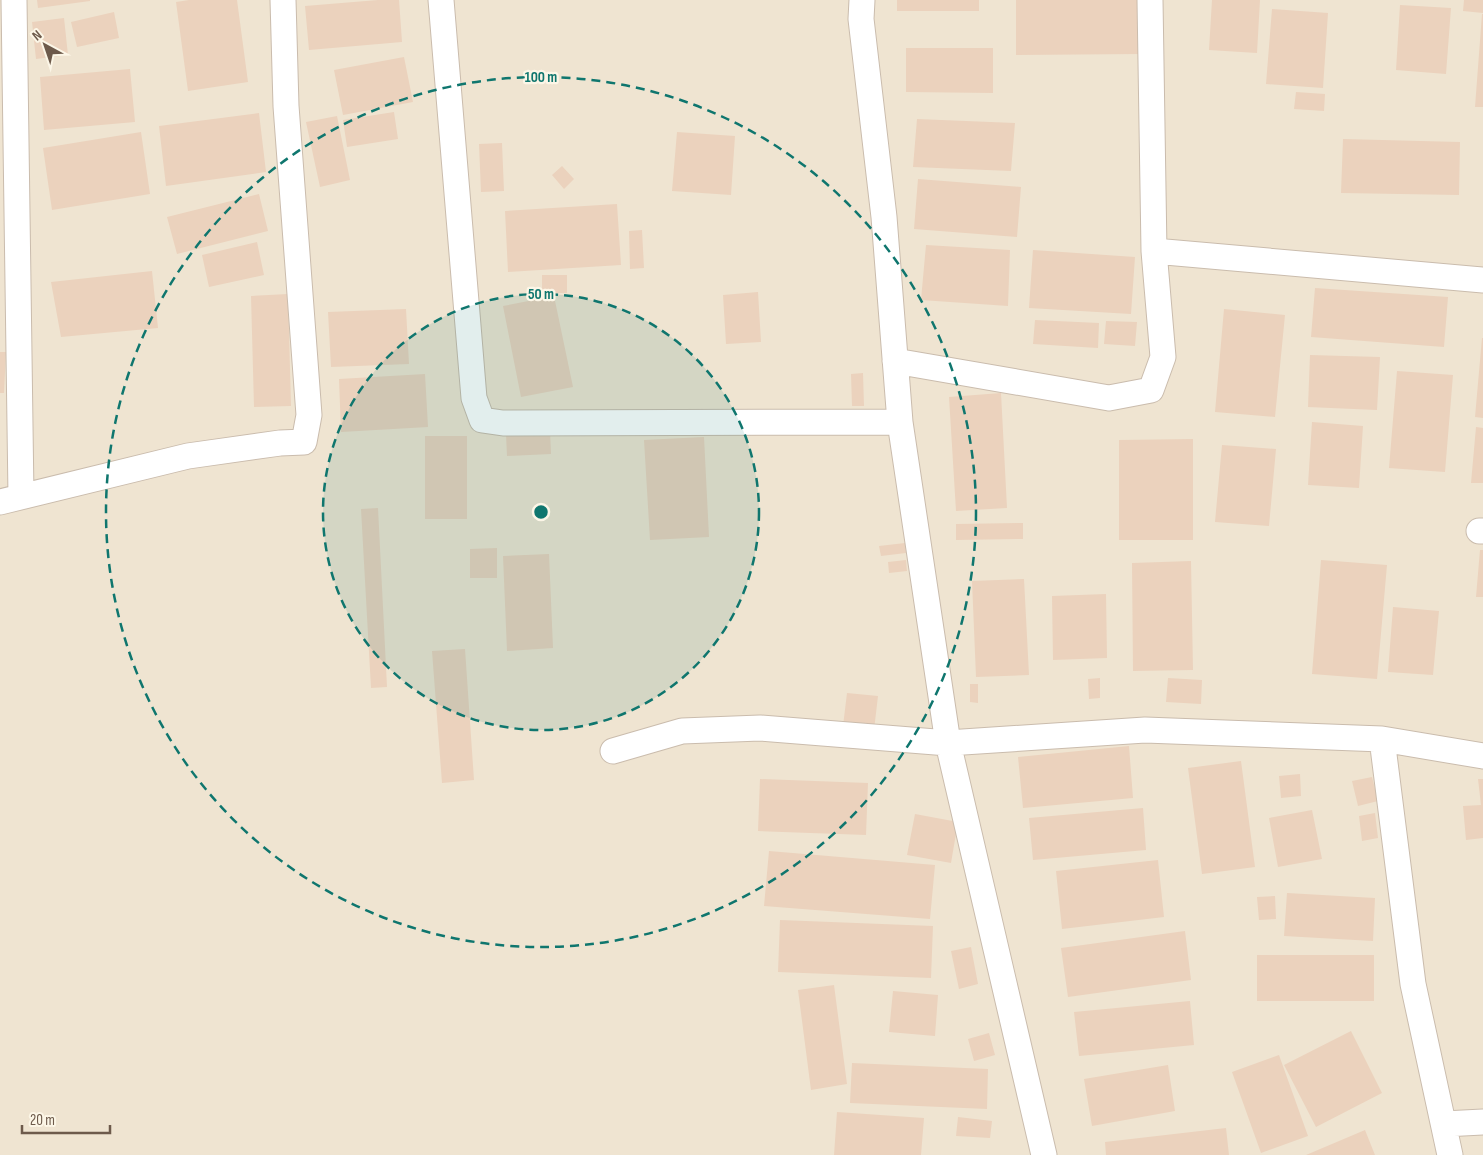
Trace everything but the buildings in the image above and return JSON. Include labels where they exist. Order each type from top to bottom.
[{"type":"street","points":[[14,0],[10,499],[188,456],[280,443],[304,442],[309,415],[286,106],[284,0]]},
{"type":"street","points":[[442,0],[474,398],[482,420],[503,422],[900,422]]},
{"type":"street","points":[[862,0],[861,19],[884,217],[900,422],[948,743],[1044,1155]]},
{"type":"street","points":[[895,361],[1109,398],[1151,390],[1163,357],[1154,251],[1150,0]]},
{"type":"street","points":[[1154,251],[1483,280]]},
{"type":"street","points":[[613,751],[682,732],[760,728],[948,743],[1145,730],[1382,739],[1483,756]]},
{"type":"street","points":[[1382,739],[1413,984],[1450,1155]]},
{"type":"street","points":[[1444,1124],[1483,1122]]},
{"type":"shaded area","points":[[0,0],[1483,0],[1483,1155],[0,1155]]}]
